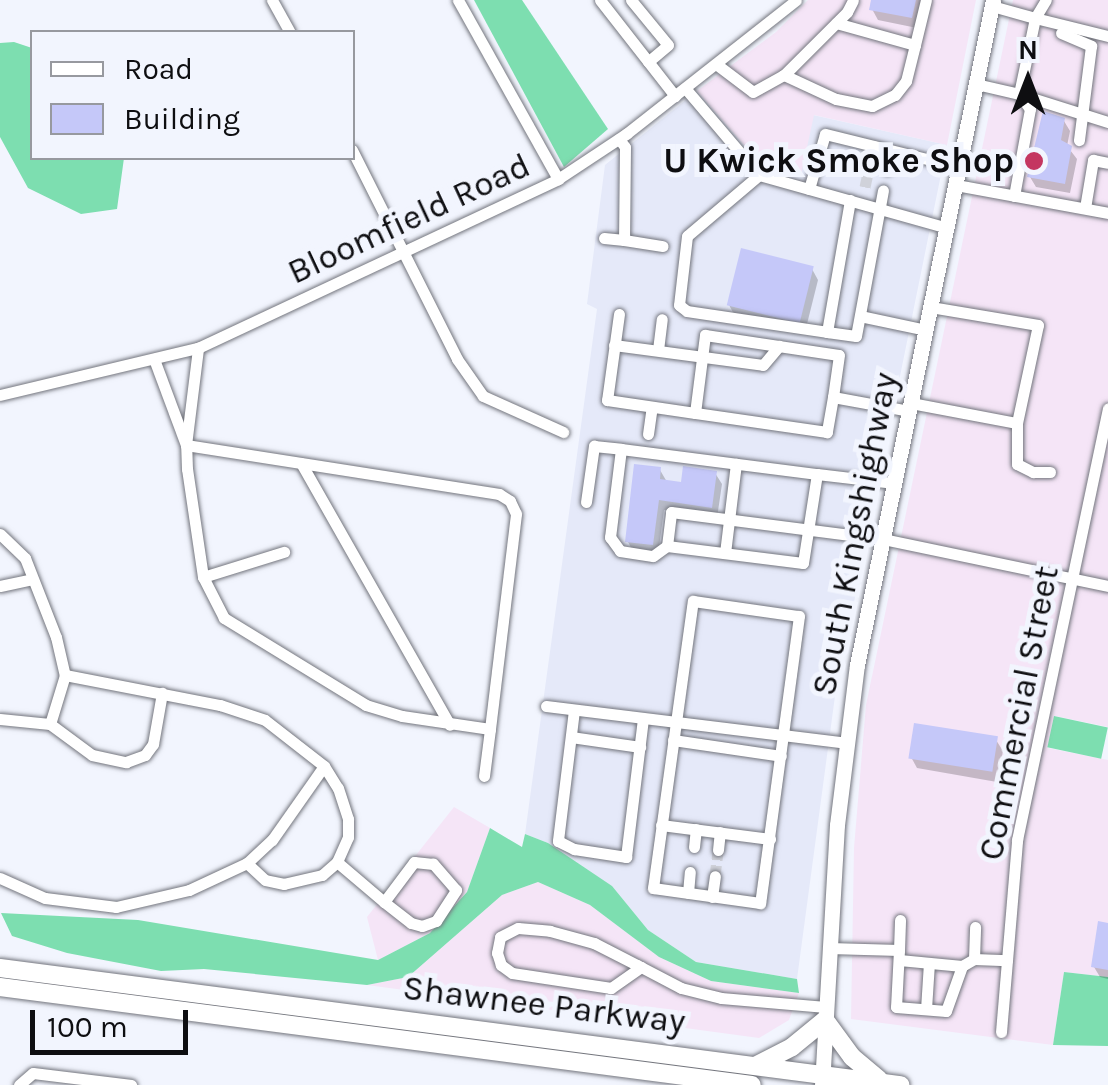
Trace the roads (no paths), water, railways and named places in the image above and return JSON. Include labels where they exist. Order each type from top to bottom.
[{"type":"highway","name":"Shawnee Parkway","points":[[0,968],[756,1066],[822,1080],[892,1084]]},
{"type":"highway","name":"Shawnee Parkway","points":[[0,987],[752,1085]]},
{"type":"highway","points":[[756,1066],[792,1048],[825,1014],[852,1057],[892,1084]]},
{"type":"main road","name":"South Kingshighway","points":[[822,1080],[846,743],[894,483],[993,3]]},
{"type":"street","points":[[273,0],[289,30]]},
{"type":"street","points":[[458,0],[558,180]]},
{"type":"street","points":[[600,0],[648,62],[759,175],[947,228]]},
{"type":"street","points":[[632,0],[668,45],[648,62]]},
{"type":"street","name":"Bloomfield Road","points":[[0,395],[198,348],[558,180],[619,139],[796,0]]},
{"type":"street","points":[[716,64],[753,92],[784,74],[836,23],[853,0]]},
{"type":"street","points":[[784,74],[836,100],[872,106],[895,95],[906,81],[926,0]]},
{"type":"street","points":[[1014,196],[1030,109],[1019,94],[1035,18],[1046,0]]},
{"type":"street","points":[[993,3],[1051,24],[1091,46],[1093,58],[1081,110],[1079,140]]},
{"type":"street","points":[[836,23],[916,46]]},
{"type":"street","points":[[1051,24],[1108,36]]},
{"type":"street","points":[[976,84],[1081,110],[1108,122]]},
{"type":"street","points":[[809,189],[825,134],[959,167]]},
{"type":"street","points":[[619,139],[624,148],[624,240]]},
{"type":"street","points":[[870,164],[874,146]]},
{"type":"street","points":[[888,169],[892,150]]},
{"type":"street","points":[[355,156],[457,360],[483,396],[564,432]]},
{"type":"street","points":[[1085,208],[1093,160],[1108,163]]},
{"type":"street","points":[[759,175],[687,236],[679,305],[687,311],[856,336],[883,190]]},
{"type":"street","points":[[956,185],[1108,213]]},
{"type":"street","points":[[827,332],[856,202],[865,187]]},
{"type":"street","points":[[604,238],[664,246]]},
{"type":"street","points":[[930,307],[1038,325],[1017,423],[1017,464],[1050,472]]},
{"type":"street","points":[[619,314],[607,400],[827,432],[839,355],[705,335],[695,412]]},
{"type":"street","points":[[860,316],[926,330]]},
{"type":"street","points":[[658,350],[662,319]]},
{"type":"street","points":[[614,345],[763,365],[779,346]]},
{"type":"street","points":[[186,445],[198,348]]},
{"type":"street","points":[[154,359],[186,445],[203,577],[224,618],[366,705],[490,729]]},
{"type":"street","points":[[833,397],[1017,423]]},
{"type":"street","points":[[648,434],[652,407]]},
{"type":"street","name":"Commercial Street","points":[[1001,1032],[1018,840],[1108,408]]},
{"type":"street","points":[[186,445],[500,494],[510,501],[516,514],[484,776]]},
{"type":"street","points":[[586,502],[594,446],[894,483]]},
{"type":"street","points":[[621,449],[610,537],[620,551],[653,556],[667,546],[803,563],[817,474]]},
{"type":"street","points":[[302,463],[450,724]]},
{"type":"street","points":[[725,553],[736,464]]},
{"type":"street","points":[[667,546],[671,512],[883,539],[1108,586]]},
{"type":"street","points":[[0,534],[25,558],[56,637],[65,675],[50,724]]},
{"type":"street","points":[[203,577],[284,552]]},
{"type":"street","points":[[0,586],[32,579]]},
{"type":"street","points":[[693,601],[799,616],[784,736],[760,903],[653,888],[693,601]]},
{"type":"street","points":[[65,675],[162,692],[265,720],[324,766],[338,788],[348,819],[348,836],[337,862],[322,875],[284,884],[266,880],[247,863]]},
{"type":"street","points":[[0,719],[50,724],[92,755],[126,762],[145,755],[154,744],[162,692]]},
{"type":"street","points":[[546,706],[846,743]]},
{"type":"street","points":[[574,710],[558,841],[574,848],[626,857],[643,719]]},
{"type":"street","points":[[571,737],[640,747]]},
{"type":"street","points":[[673,740],[781,756]]},
{"type":"street","points":[[0,878],[45,898],[116,907],[189,890],[247,863],[272,840],[324,766]]},
{"type":"street","points":[[662,824],[770,839]]},
{"type":"street","points":[[694,847],[696,829]]},
{"type":"street","points":[[718,850],[720,832]]},
{"type":"street","points":[[337,862],[384,902],[422,926],[436,921],[456,890],[433,864],[414,862],[384,902]]},
{"type":"street","points":[[688,893],[690,872]]},
{"type":"street","points":[[712,897],[715,876]]},
{"type":"street","points":[[900,920],[896,1007],[926,1010],[946,1011],[968,962],[975,927]]},
{"type":"street","points":[[641,967],[611,988],[512,974],[501,965],[497,953],[500,937],[518,928],[550,931],[594,943],[641,967],[681,988],[825,1014]]},
{"type":"street","points":[[829,948],[899,955],[929,963],[1007,960]]},
{"type":"street","points":[[926,1010],[929,963]]},
{"type":"street","points":[[19,1085],[33,1072],[131,1085]]},
{"type":"tunnel","points":[[865,187],[870,164]]},
{"type":"tunnel","points":[[715,876],[718,850]]},
{"type":"place","name":"U Kwick Smoke Shop","points":[[1034,161]]}]
